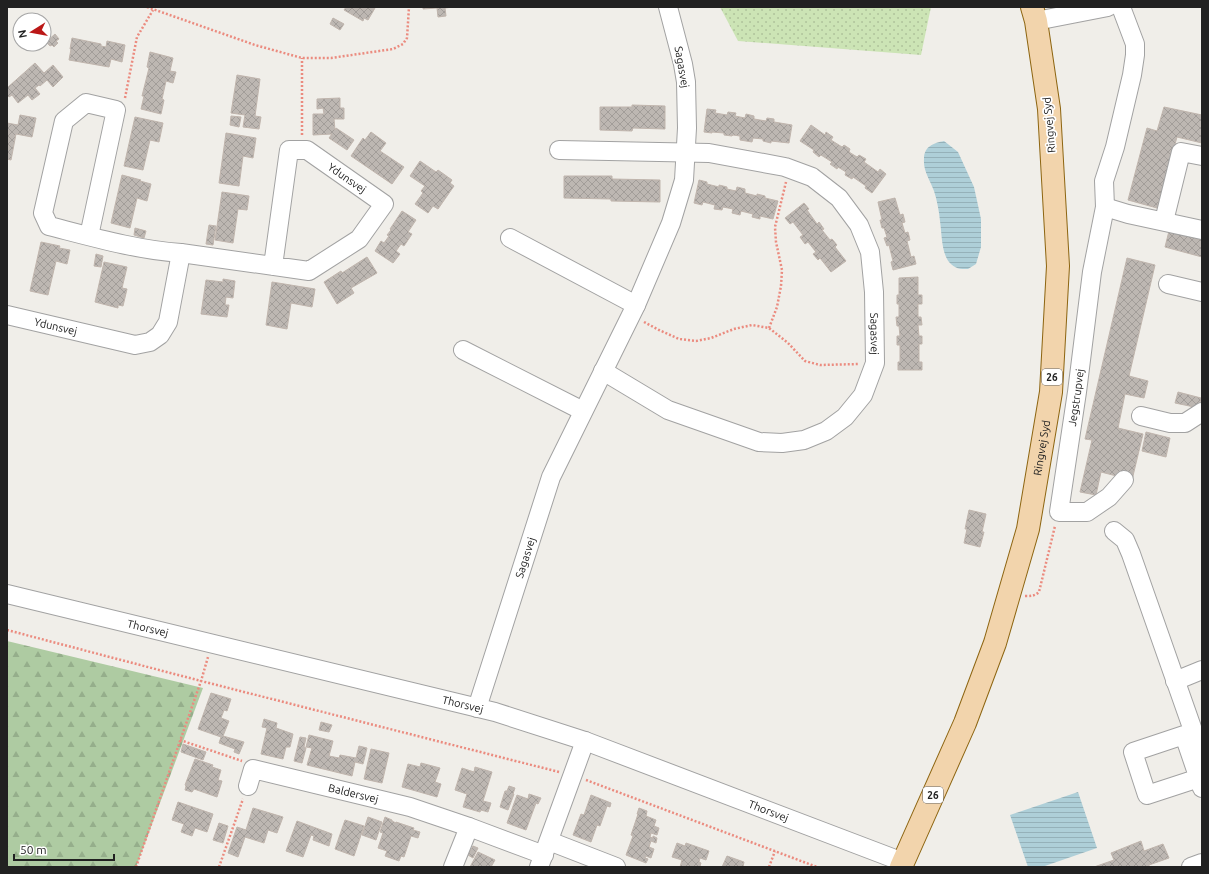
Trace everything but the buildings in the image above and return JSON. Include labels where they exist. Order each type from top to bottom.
[{"type":"main road","name":"Ringvej Syd","points":[[902,865],[965,723],[995,643],[1028,528],[1051,392],[1058,266],[1049,109],[1034,14]]},
{"type":"street","name":"Sagasvej","points":[[477,708],[551,478],[634,310],[671,223],[684,180],[687,128],[686,82],[683,64],[668,7]]},
{"type":"street","points":[[1034,14],[1108,7]]},
{"type":"street","name":"Jegstrupvej","points":[[1058,512],[1077,392],[1092,272],[1105,207],[1104,181],[1115,147],[1132,75],[1135,55],[1135,44],[1121,7]]},
{"type":"street","name":"Ydunsvej","points":[[116,110],[86,103],[64,121],[44,213],[49,226],[160,252],[181,253],[309,271],[360,239],[384,204],[307,150],[302,150]]},
{"type":"street","points":[[89,236],[116,110]]},
{"type":"street","points":[[273,266],[289,150],[302,150]]},
{"type":"street","name":"Sagasvej","points":[[559,150],[709,153],[790,168],[812,177],[839,198],[859,225],[870,252],[874,292],[875,363],[863,395],[845,418],[826,431],[804,440],[782,443],[759,442],[668,410],[603,371]]},
{"type":"street","points":[[1164,222],[1181,152],[1202,156]]},
{"type":"street","points":[[1105,207],[1128,214],[1202,230]]},
{"type":"street","points":[[510,238],[634,310]]},
{"type":"street","name":"Ydunsvej","points":[[7,315],[135,345],[150,342],[160,335],[168,322],[181,253]]},
{"type":"street","points":[[1168,284],[1202,292]]},
{"type":"street","points":[[463,350],[583,411]]},
{"type":"street","points":[[1140,416],[1170,423],[1185,423],[1202,412]]},
{"type":"street","points":[[1058,512],[1088,512],[1109,497],[1124,480]]},
{"type":"street","points":[[1114,531],[1124,540],[1131,554],[1202,756]]},
{"type":"street","name":"Thorsvej","points":[[7,594],[495,712],[584,741],[902,865]]},
{"type":"street","points":[[1176,681],[1202,670]]},
{"type":"street","points":[[544,854],[584,741]]},
{"type":"street","name":"Baldersvej","points":[[251,777],[410,807],[544,854],[616,867]]},
{"type":"street","points":[[453,867],[469,827]]},
{"type":"street","points":[[1191,867],[1202,863]]},
{"type":"path","points":[[147,7],[254,45],[302,58],[331,58],[393,49],[403,44],[407,38],[409,7]]},
{"type":"path","points":[[116,110],[124,100],[137,37],[153,10]]},
{"type":"path","points":[[302,58],[302,150]]},
{"type":"path","points":[[769,328],[777,307],[782,270],[776,242],[775,227],[790,168]]},
{"type":"path","points":[[634,310],[659,330],[679,339],[696,341],[711,338],[734,329],[752,325],[769,328],[788,343],[805,361],[820,365],[875,363]]},
{"type":"path","points":[[1010,591],[1025,596],[1032,596],[1039,592],[1058,512]]},
{"type":"path","points":[[7,630],[572,775],[817,867]]},
{"type":"path","points":[[136,867],[201,681],[212,643]]},
{"type":"path","points":[[180,740],[248,763],[251,777],[219,867]]},
{"type":"path","points":[[769,867],[775,851]]},
{"type":"green space","points":[[720,7],[931,7],[921,55],[738,41]]},
{"type":"green space","points":[[7,641],[203,688],[136,867],[7,867]]},
{"type":"water","points":[[944,141],[958,152],[974,187],[981,219],[981,247],[976,264],[968,269],[960,269],[956,267],[946,258],[943,248],[936,198],[924,163],[924,155],[928,148],[933,144]]},
{"type":"water","points":[[1078,792],[1097,848],[1042,867],[1028,867],[1010,815]]}]
